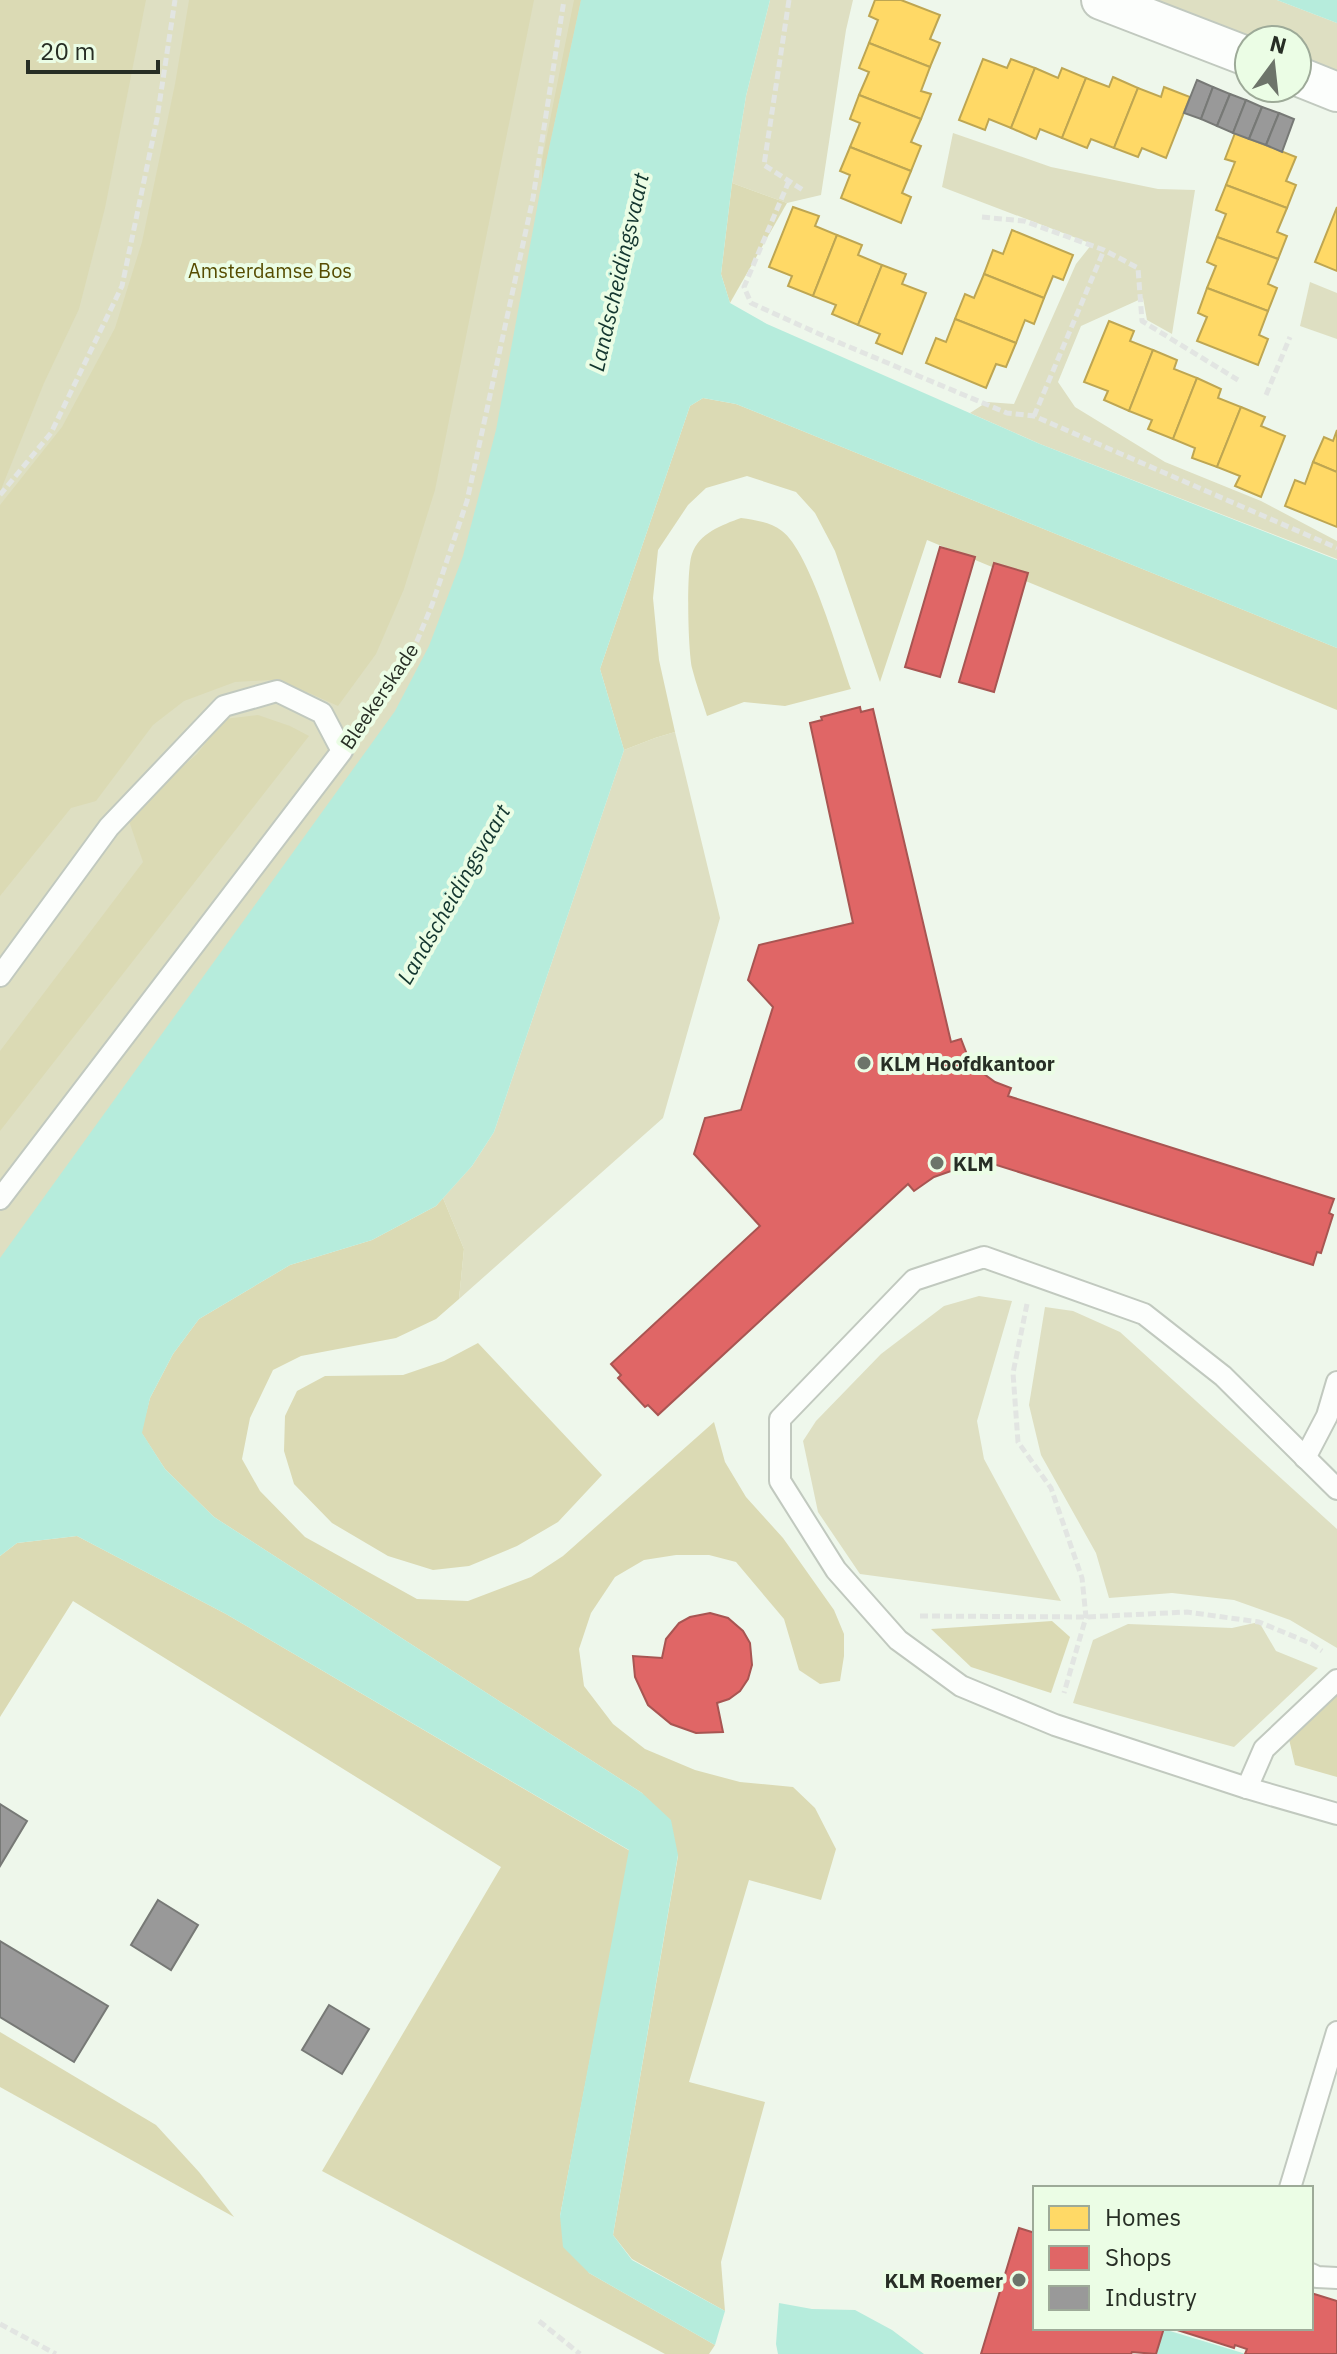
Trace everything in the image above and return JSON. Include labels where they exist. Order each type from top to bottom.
[{"type":"street","points":[[1101,0],[1233,51]]},
{"type":"street","points":[[1313,82],[1337,92]]},
{"type":"lane","points":[[0,976],[109,827],[224,706],[277,691],[322,713],[342,751]]},
{"type":"lane","name":"Bleekerskade","points":[[0,1199],[342,751]]},
{"type":"lane","points":[[1337,1489],[1223,1376],[1144,1314],[984,1257],[914,1280],[780,1419],[780,1481],[836,1570],[898,1640],[961,1686],[1055,1725],[1337,1814]]},
{"type":"lane","points":[[1305,1458],[1327,1416],[1337,1382]]},
{"type":"lane","points":[[1247,1788],[1264,1749],[1337,1680]]},
{"type":"lane","points":[[1291,2186],[1337,2032]]},
{"type":"lane","points":[[1313,2275],[1337,2278]]},
{"type":"path","points":[[0,495],[51,433],[122,286],[157,119],[175,0]]},
{"type":"path","name":"Bleekerskade","points":[[342,751],[412,653],[432,605],[467,501],[533,198],[564,0]]},
{"type":"path","points":[[789,0],[764,165],[803,190]]},
{"type":"path","points":[[789,181],[744,287],[751,303],[1007,413],[1034,416],[1337,548]]},
{"type":"path","points":[[982,217],[1024,221],[1104,250],[1138,268],[1142,321],[1238,380]]},
{"type":"path","points":[[1034,416],[1104,250]]},
{"type":"path","points":[[1266,395],[1290,337]]},
{"type":"path","points":[[1034,1274],[1013,1373],[1018,1442],[1051,1488],[1082,1578],[1086,1617],[1055,1725]]},
{"type":"path","points":[[898,1640],[921,1615],[1086,1617],[1187,1612],[1259,1622],[1324,1652]]},
{"type":"path","points":[[539,2321],[580,2354]]},
{"type":"path","points":[[0,2324],[56,2354]]},
{"type":"green space","name":"Amsterdamse Bos","points":[[0,0],[599,0],[479,627],[0,1336]]},
{"type":"green space","points":[[0,0],[146,0],[105,208],[79,309],[44,383],[0,492]]},
{"type":"green space","points":[[189,0],[534,0],[435,490],[404,589],[376,654],[338,706],[270,680],[235,682],[184,701],[153,725],[96,801],[71,808],[0,896],[0,505],[62,427],[115,328],[142,242]]},
{"type":"green space","points":[[574,0],[581,0],[542,181],[542,160]]},
{"type":"green space","points":[[770,0],[853,0],[821,195],[787,203],[732,183],[746,96]]},
{"type":"green space","points":[[1142,0],[1277,0],[1337,23],[1337,78],[1313,68],[1313,24],[1233,24],[1233,34]]},
{"type":"green space","points":[[953,133],[1051,167],[1158,189],[1195,190],[1172,334],[1147,320],[1143,298],[1081,326],[1058,382],[1075,407],[1165,462],[1261,501],[1337,541],[1337,559],[1040,444],[970,413],[987,402],[1014,404],[1076,264],[1092,244],[942,187]]},
{"type":"green space","points":[[732,183],[787,203],[730,303],[721,274]]},
{"type":"green space","points":[[1310,282],[1337,293],[1337,339],[1300,326]]},
{"type":"green space","points":[[703,398],[736,404],[1337,648],[1337,710],[927,540],[880,682],[835,551],[815,513],[796,492],[747,476],[706,488],[688,505],[658,550],[653,598],[659,660],[675,732],[624,750],[600,669],[690,406]]},
{"type":"green space","points":[[741,518],[772,525],[782,531],[803,559],[851,689],[785,706],[744,702],[707,716],[691,658],[688,610],[690,563],[700,540],[719,527]]},
{"type":"green space","points":[[258,715],[309,736],[0,1131],[0,1051],[143,862],[127,815],[197,754],[224,719]]},
{"type":"green space","points":[[675,732],[720,918],[663,1118],[459,1299],[464,1249],[443,1198],[472,1166],[494,1132],[624,750]]},
{"type":"green space","points":[[443,1198],[464,1249],[459,1299],[436,1319],[396,1338],[301,1356],[273,1370],[250,1418],[242,1459],[260,1491],[305,1537],[417,1599],[468,1601],[531,1577],[563,1556],[714,1422],[725,1462],[746,1497],[783,1538],[834,1610],[844,1634],[840,1681],[820,1684],[799,1670],[784,1619],[736,1562],[709,1555],[676,1555],[644,1560],[615,1577],[591,1613],[579,1649],[584,1686],[613,1724],[645,1749],[695,1770],[740,1782],[793,1787],[815,1808],[836,1849],[821,1900],[749,1880],[689,2082],[765,2102],[721,2262],[725,2311],[632,2259],[613,2235],[678,1856],[642,1793],[214,1517],[165,1469],[141,1432],[150,1398],[173,1354],[199,1319],[290,1265],[372,1240],[436,1206]]},
{"type":"green space","points":[[979,1296],[1012,1301],[977,1421],[984,1459],[1061,1601],[860,1574],[818,1512],[803,1441],[816,1421],[881,1354],[944,1306]]},
{"type":"green space","points":[[1045,1307],[1073,1311],[1120,1332],[1337,1529],[1337,1648],[1290,1620],[1234,1600],[1172,1593],[1109,1598],[1096,1553],[1041,1455],[1029,1405]]},
{"type":"green space","points":[[478,1343],[602,1475],[558,1522],[517,1546],[469,1566],[433,1570],[388,1556],[332,1523],[294,1484],[284,1451],[285,1416],[297,1391],[325,1376],[403,1375],[444,1361]]},
{"type":"green space","points":[[77,1536],[226,1614],[630,1851],[560,2216],[589,2273],[715,2345],[709,2354],[665,2354],[322,2171],[501,1867],[73,1601],[0,1717],[0,1556],[17,1543]]},
{"type":"green space","points":[[1052,1621],[1070,1637],[1051,1693],[971,1667],[931,1629]]},
{"type":"green space","points":[[1259,1622],[1276,1651],[1318,1668],[1234,1747],[1073,1703],[1093,1640],[1128,1624],[1232,1628]]},
{"type":"green space","points":[[1337,1690],[1337,1777],[1295,1765],[1289,1739]]},
{"type":"green space","points":[[0,2032],[156,2125],[199,2172],[234,2217],[0,2087]]},
{"type":"water","name":"Landscheidingsvaart","points":[[581,0],[770,0],[746,96],[732,183],[721,274],[730,303],[767,324],[1040,444],[1337,560],[1337,648],[736,404],[703,398],[690,406],[600,669],[624,750],[494,1132],[472,1166],[436,1206],[372,1240],[290,1265],[199,1319],[173,1354],[150,1398],[142,1433],[165,1469],[214,1517],[642,1793],[671,1820],[678,1855],[613,2235],[632,2260],[725,2311],[715,2345],[589,2273],[563,2247],[560,2216],[629,1850],[226,1614],[77,1536],[17,1543],[0,1556],[0,1258],[395,711],[429,646],[463,556],[496,430],[542,181]]},
{"type":"water","points":[[1277,0],[1337,0],[1337,23]]},
{"type":"water","points":[[779,2303],[812,2309],[855,2310],[892,2330],[924,2354],[778,2354]]},
{"type":"water","points":[[1156,2330],[1167,2330],[1246,2354],[1150,2354]]},
{"type":"building: Homes","points":[[875,0],[901,0],[940,15],[930,39],[940,43],[930,67],[869,43],[878,20],[869,16]]},
{"type":"building: Homes","points":[[869,43],[930,67],[921,91],[931,94],[921,119],[859,95],[869,72],[859,68]]},
{"type":"building: Homes","points":[[983,59],[1007,68],[1011,59],[1035,68],[1011,128],[989,119],[985,130],[959,120]]},
{"type":"building: Homes","points":[[1035,68],[1058,78],[1062,68],[1086,78],[1062,138],[1040,129],[1036,139],[1011,128]]},
{"type":"building: Homes","points":[[1113,77],[1138,88],[1114,148],[1091,139],[1087,148],[1062,138],[1086,78],[1109,87]]},
{"type":"building: Homes","points":[[1164,87],[1190,97],[1166,158],[1142,148],[1138,157],[1114,148],[1138,88],[1161,97]]},
{"type":"building: Homes","points":[[859,95],[921,119],[911,142],[921,146],[911,171],[850,147],[860,123],[850,119]]},
{"type":"building: Homes","points":[[1235,133],[1296,157],[1286,181],[1296,185],[1287,208],[1226,185],[1235,162],[1225,159]]},
{"type":"building: Homes","points":[[850,147],[911,171],[902,193],[911,197],[901,223],[841,198],[850,175],[840,171]]},
{"type":"building: Homes","points":[[1226,185],[1287,208],[1277,232],[1287,236],[1278,259],[1217,237],[1226,214],[1216,210]]},
{"type":"building: Homes","points":[[793,207],[819,216],[815,226],[837,235],[813,296],[788,286],[792,276],[769,267]]},
{"type":"building: Homes","points":[[1337,207],[1337,271],[1315,262]]},
{"type":"building: Homes","points":[[1012,230],[1073,255],[1063,280],[1053,276],[1044,298],[984,274],[993,250],[1003,254]]},
{"type":"building: Homes","points":[[837,235],[862,245],[858,255],[882,265],[858,325],[832,314],[836,305],[813,296]]},
{"type":"building: Homes","points":[[1217,237],[1278,259],[1268,284],[1277,288],[1268,311],[1207,288],[1216,266],[1207,262]]},
{"type":"building: Homes","points":[[882,265],[906,274],[902,284],[926,293],[902,354],[876,343],[880,334],[858,325]]},
{"type":"building: Homes","points":[[984,274],[1044,298],[1034,324],[1025,320],[1016,343],[955,319],[965,294],[974,298]]},
{"type":"building: Homes","points":[[1207,288],[1268,311],[1259,335],[1268,339],[1258,365],[1197,341],[1207,317],[1198,313]]},
{"type":"building: Homes","points":[[955,319],[1016,343],[1006,367],[996,364],[986,388],[926,363],[936,338],[946,342]]},
{"type":"building: Homes","points":[[1109,321],[1134,331],[1130,341],[1153,350],[1129,411],[1104,400],[1108,391],[1084,382]]},
{"type":"building: Homes","points":[[1153,350],[1177,360],[1174,369],[1197,378],[1173,439],[1148,429],[1152,420],[1129,411]]},
{"type":"building: Homes","points":[[1197,378],[1221,389],[1218,398],[1241,407],[1217,467],[1192,458],[1195,448],[1173,439]]},
{"type":"building: Homes","points":[[1241,407],[1265,417],[1261,426],[1285,436],[1261,497],[1235,486],[1240,476],[1217,467]]},
{"type":"building: Homes","points":[[1337,430],[1337,472],[1313,462],[1324,437],[1333,441]]},
{"type":"building: Homes","points":[[1313,462],[1337,472],[1337,527],[1285,506],[1295,480],[1305,484]]},
{"type":"building: Shops","points":[[940,547],[975,557],[940,677],[905,667]]},
{"type":"building: Shops","points":[[994,563],[1028,573],[994,692],[959,682]]},
{"type":"building: Shops","name":"KLM Hoofdkantoor","points":[[860,707],[861,712],[873,709],[951,1042],[961,1039],[968,1057],[980,1071],[995,1082],[1011,1088],[1008,1096],[1334,1199],[1329,1213],[1333,1215],[1321,1253],[1317,1252],[1313,1265],[987,1162],[984,1171],[951,1171],[934,1177],[914,1191],[908,1184],[658,1415],[648,1405],[645,1407],[618,1378],[621,1375],[611,1364],[760,1226],[694,1154],[705,1118],[741,1110],[773,1007],[748,980],[759,945],[853,923],[810,723]]},
{"type":"building: Shops","points":[[710,1613],[728,1618],[743,1631],[750,1643],[752,1665],[740,1691],[717,1703],[723,1732],[696,1733],[671,1724],[648,1705],[635,1677],[633,1656],[662,1658],[666,1639],[679,1623]]},
{"type":"building: Shops","name":"KLM Roemer","points":[[1019,2228],[1033,2232],[1033,2330],[1163,2330],[1156,2354],[981,2354]]},
{"type":"building: Shops","points":[[1313,2294],[1337,2301],[1337,2354],[1245,2354],[1247,2349],[1235,2345],[1234,2348],[1177,2330],[1313,2330]]},
{"type":"building: Industry","points":[[1197,80],[1213,87],[1201,119],[1184,113]]},
{"type":"building: Industry","points":[[1213,87],[1230,94],[1217,126],[1201,119]]},
{"type":"building: Industry","points":[[1230,94],[1233,95],[1233,104],[1244,104],[1233,133],[1217,126]]},
{"type":"building: Industry","points":[[1244,104],[1262,107],[1249,139],[1233,133]]},
{"type":"building: Industry","points":[[1262,107],[1279,113],[1266,145],[1249,139]]},
{"type":"building: Industry","points":[[1279,113],[1294,119],[1282,152],[1266,145]]},
{"type":"building: Industry","points":[[0,1804],[27,1821],[0,1866]]},
{"type":"building: Industry","points":[[158,1900],[198,1925],[171,1970],[131,1945]]},
{"type":"building: Industry","points":[[0,1941],[108,2006],[74,2062],[0,2017]]},
{"type":"building: Industry","points":[[329,2005],[369,2029],[342,2074],[302,2050]]},
{"type":"place","name":"KLM Hoofdkantoor","points":[[864,1063]]},
{"type":"place","name":"KLM","points":[[937,1163]]},
{"type":"place","name":"KLM Roemer","points":[[1019,2280]]}]
